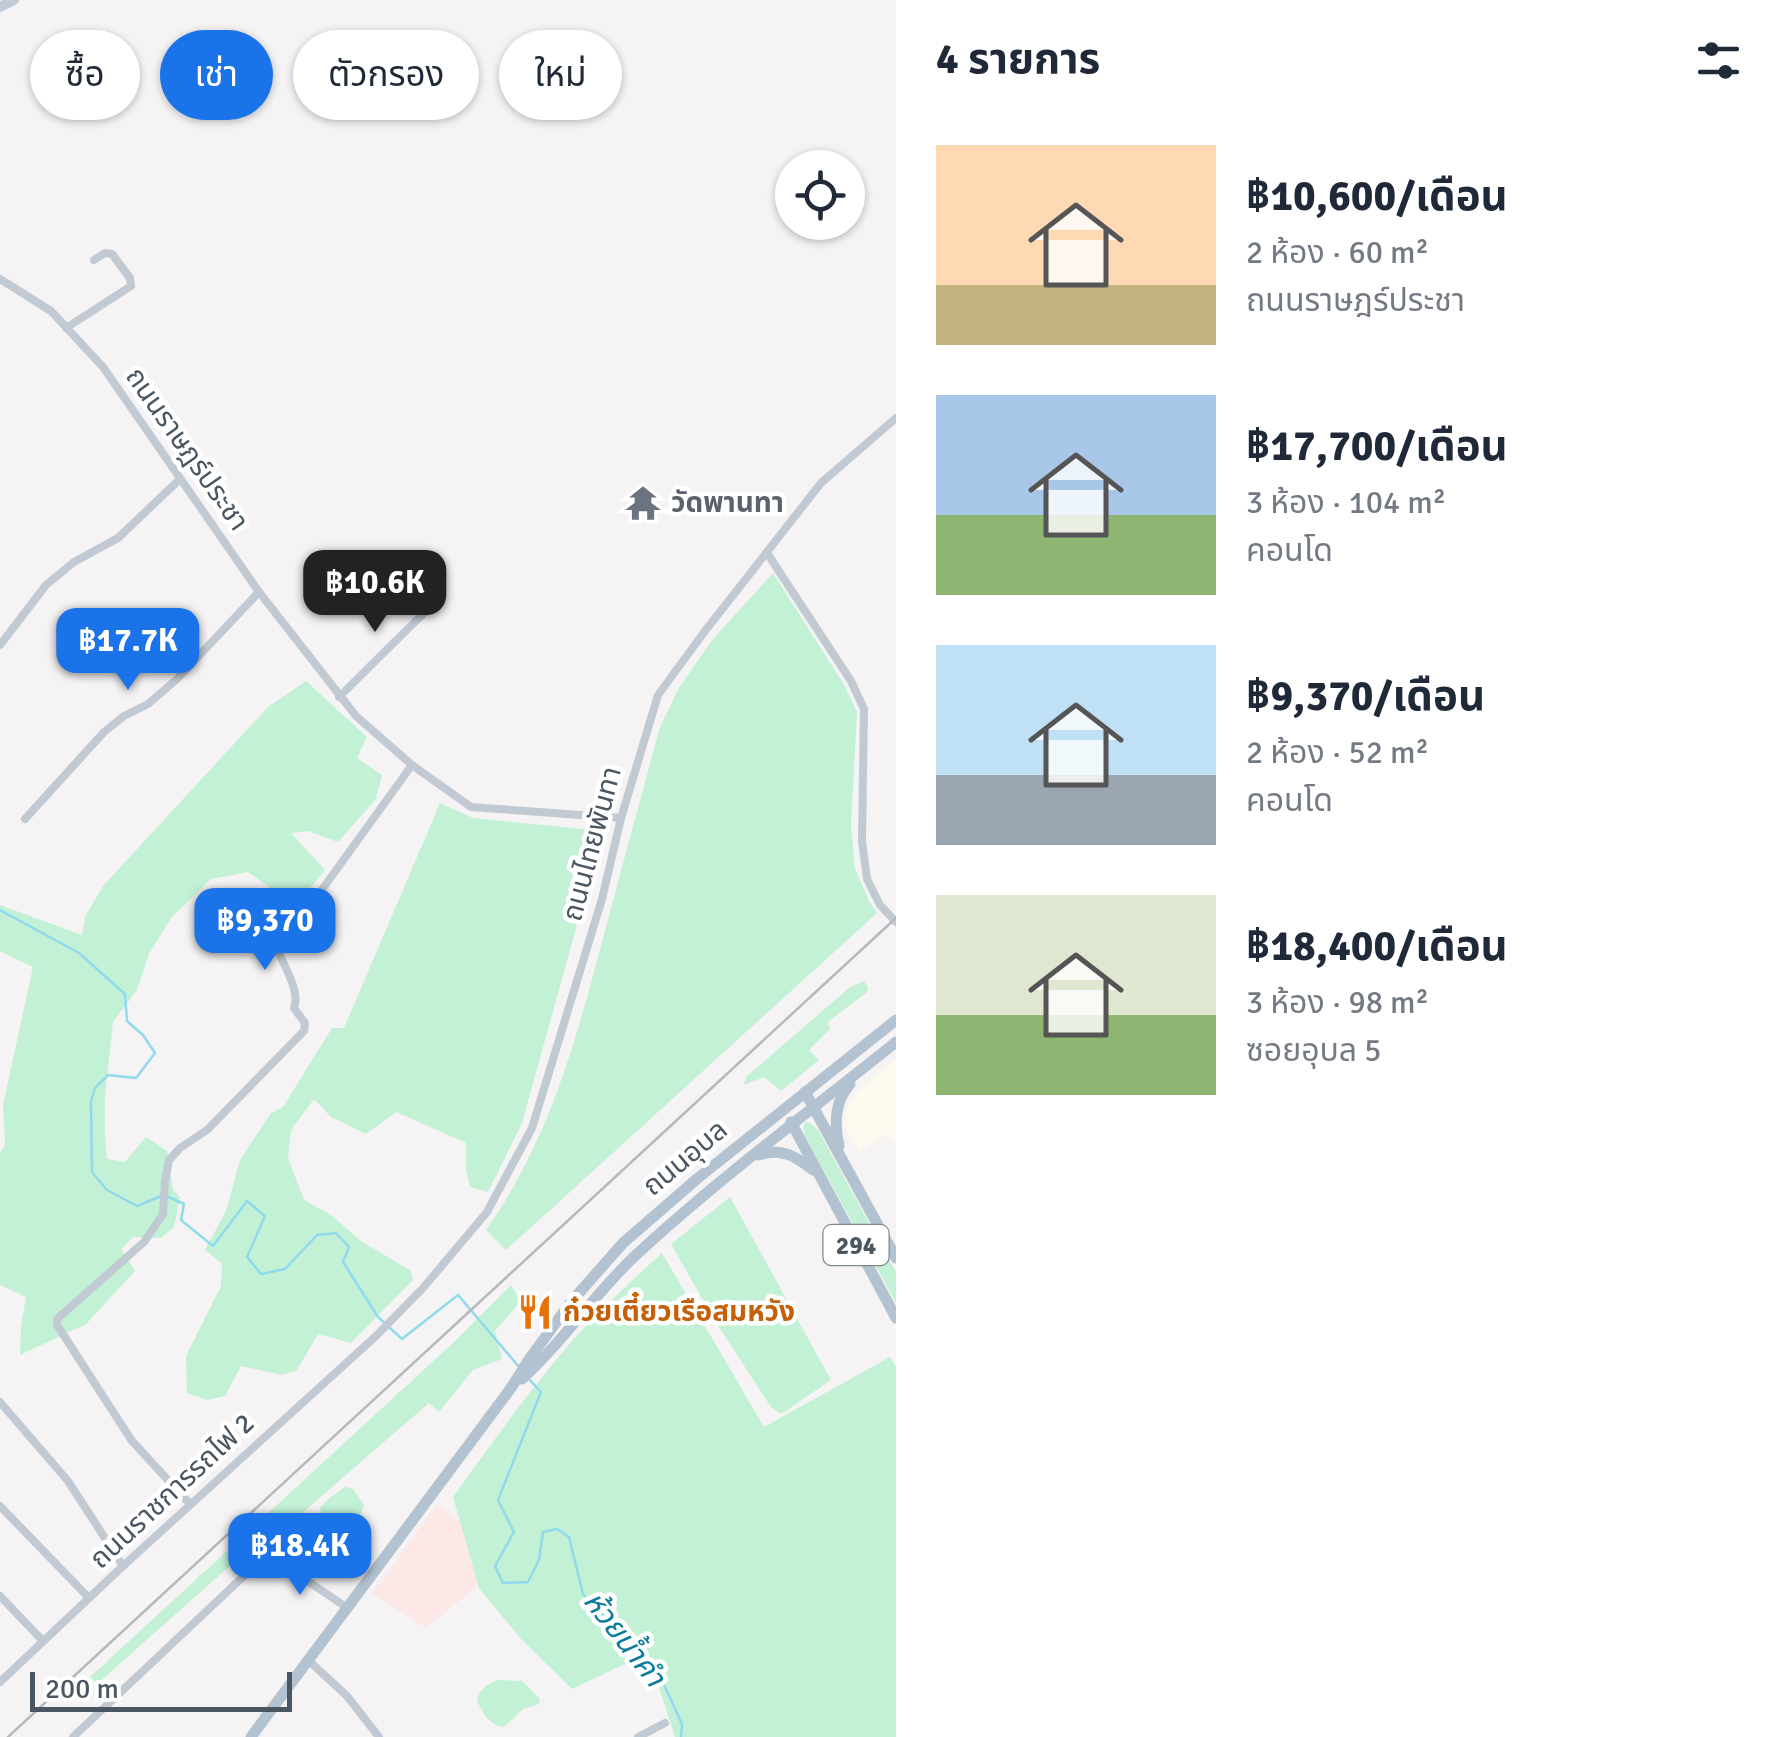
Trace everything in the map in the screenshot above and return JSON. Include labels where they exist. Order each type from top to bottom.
[{"type":"main road","name":"ถนนอุบล","points":[[534,1362],[570,1302],[624,1243],[698,1178],[896,1020]]},
{"type":"main road","name":"ถนนอุบล","points":[[534,1362],[634,1257],[709,1191],[896,1042]]},
{"type":"main road","points":[[842,1161],[836,1113],[844,1091],[866,1066]]},
{"type":"main road","name":"294","points":[[805,1092],[896,1258]]},
{"type":"main road","name":"294","points":[[784,1110],[896,1318]]},
{"type":"main road","points":[[754,1156],[782,1151],[816,1172]]},
{"type":"main road","points":[[250,1737],[534,1362]]},
{"type":"street","points":[[0,8],[14,0]]},
{"type":"street","points":[[66,328],[130,286],[130,278],[112,254],[105,253],[94,260]]},
{"type":"street","name":"ถนนราษฎร์ประชา","points":[[0,279],[51,310],[104,367],[259,592],[339,697],[412,765],[470,807],[620,818]]},
{"type":"street","name":"ถนนไทยพันทา","points":[[376,1336],[423,1288],[487,1212],[532,1128],[602,899],[620,818],[658,695],[821,483],[896,418]]},
{"type":"street","points":[[0,645],[46,586],[74,562],[118,538],[180,479]]},
{"type":"street","points":[[768,553],[864,709],[862,841],[867,879],[880,904],[896,922]]},
{"type":"street","points":[[25,819],[104,732],[178,679],[259,592]]},
{"type":"street","points":[[339,697],[438,599]]},
{"type":"street","points":[[190,1504],[132,1441],[57,1325],[57,1319],[144,1242],[163,1214],[170,1160],[180,1148],[207,1130],[304,1031],[306,1023],[294,1008],[298,998],[276,945],[321,891],[412,765]]},
{"type":"street","name":"ถนนราชการรถไฟ 2","points":[[1,1680],[376,1336]]},
{"type":"street","points":[[0,1402],[68,1480],[123,1566]]},
{"type":"street","points":[[0,1506],[89,1598]]},
{"type":"street","points":[[73,1737],[258,1562],[269,1557],[275,1559],[346,1606]]},
{"type":"street","points":[[0,1596],[43,1642]]},
{"type":"street","points":[[308,1660],[347,1696],[379,1737]]},
{"type":"street","points":[[638,1737],[665,1723]]},
{"type":"shaded area","points":[[896,1059],[896,1145],[888,1133],[859,1152],[843,1125],[848,1105],[857,1091]]},
{"type":"shaded area","points":[[437,1504],[469,1528],[489,1576],[426,1628],[372,1594]]},
{"type":"green space","points":[[773,573],[843,683],[857,712],[851,826],[855,869],[877,913],[506,1250],[486,1230],[529,1157],[562,1079],[659,730],[678,689],[713,639]]},
{"type":"green space","points":[[306,681],[367,737],[357,758],[382,775],[376,799],[338,842],[308,831],[291,833],[325,870],[295,906],[248,872],[211,879],[171,918],[149,954],[137,990],[113,1022],[105,1134],[107,1159],[125,1162],[146,1137],[167,1151],[173,1190],[180,1197],[174,1227],[161,1238],[133,1237],[121,1249],[135,1271],[86,1324],[20,1355],[26,1297],[0,1285],[0,1153],[5,1146],[3,1105],[33,967],[0,951],[0,905],[82,935],[85,917],[103,886],[268,707]]},
{"type":"green space","points":[[440,803],[473,818],[603,831],[522,1123],[488,1192],[470,1187],[466,1143],[396,1112],[366,1134],[331,1117],[314,1099],[291,1130],[288,1158],[304,1200],[331,1215],[362,1242],[410,1270],[413,1280],[351,1343],[318,1334],[297,1370],[282,1375],[241,1366],[225,1396],[207,1400],[187,1393],[186,1356],[221,1286],[222,1264],[205,1250],[226,1211],[240,1160],[271,1113],[283,1107],[332,1028],[344,1028]]},
{"type":"green space","points":[[864,981],[867,992],[828,1022],[830,1029],[809,1050],[819,1060],[781,1091],[764,1077],[744,1085],[746,1077],[850,987]]},
{"type":"green space","points":[[805,1122],[818,1130],[896,1272],[896,1303],[806,1138]]},
{"type":"green space","points":[[730,1197],[831,1380],[781,1414],[771,1407],[715,1321],[671,1244]]},
{"type":"green space","points":[[662,1253],[764,1427],[890,1357],[896,1367],[896,1737],[675,1737],[656,1678],[625,1664],[572,1689],[520,1638],[479,1588],[453,1497],[567,1347]]},
{"type":"green space","points":[[511,1285],[521,1301],[495,1331],[502,1359],[473,1370],[439,1412],[429,1403],[280,1532],[258,1541],[97,1684],[90,1677],[454,1342]]},
{"type":"green space","points":[[345,1487],[353,1489],[364,1505],[355,1521],[338,1530],[320,1508]]},
{"type":"green space","points":[[497,1680],[522,1681],[540,1699],[539,1704],[523,1709],[504,1727],[494,1724],[477,1699],[485,1687]]},
{"type":"waterway","name":"ห้วยน้ำคำ","points":[[0,910],[79,953],[125,994],[127,1021],[155,1053],[136,1078],[108,1075],[95,1088],[91,1101],[92,1172],[107,1190],[137,1206],[164,1195],[184,1204],[181,1220],[213,1246],[247,1201],[265,1216],[247,1257],[261,1274],[285,1269],[317,1235],[336,1233],[349,1247],[343,1262],[378,1317],[402,1339],[458,1295],[520,1368]]},
{"type":"waterway","name":"ห้วยน้ำคำ","points":[[528,1378],[541,1392],[498,1500],[514,1532],[495,1566],[503,1583],[528,1582],[539,1560],[543,1532],[557,1529],[569,1537],[583,1594],[661,1678],[682,1724],[681,1737]]},
{"type":"railway","points":[[8,1737],[896,918]]},
{"type":"place","name":"วัดพานทา","points":[[643,503]]},
{"type":"place","name":"ก๋วยเตี๋ยวเรือสมหวัง","points":[[535,1312]]}]
